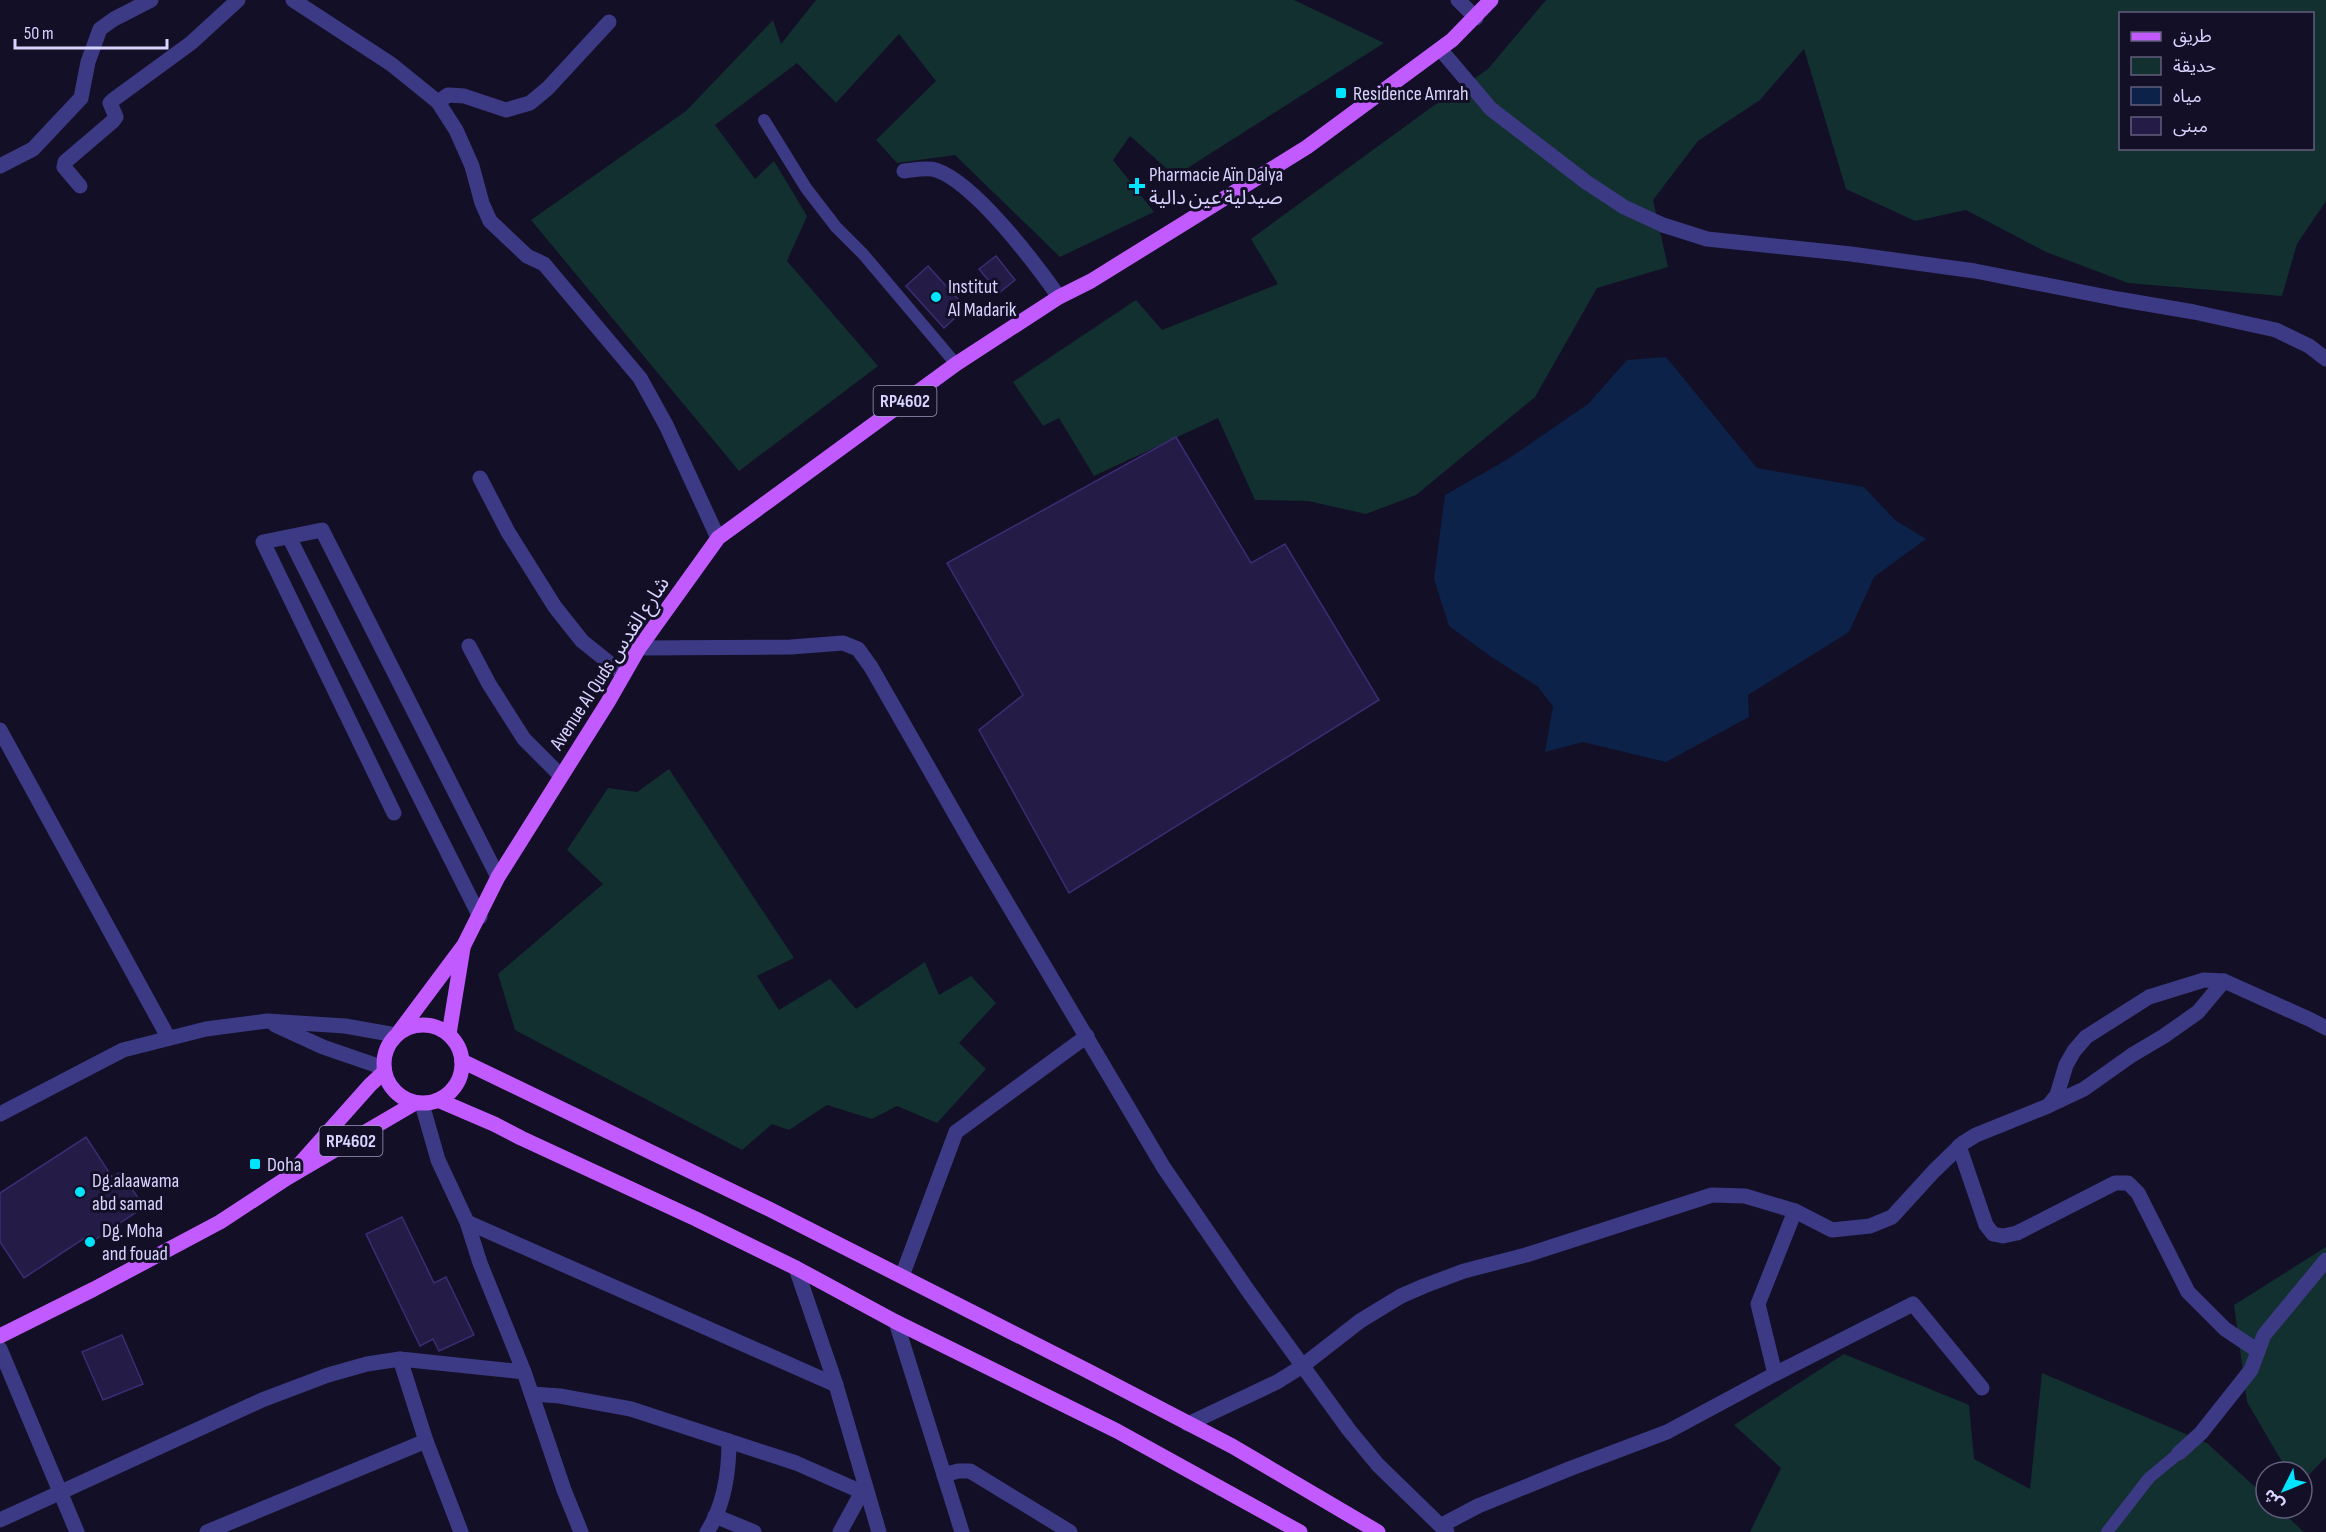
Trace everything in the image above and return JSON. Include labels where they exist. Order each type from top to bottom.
[{"type":"main road","name":"Avenue Al Quds شارع القدس","points":[[398,1033],[464,945],[498,878],[608,702],[622,673],[718,538],[956,364],[1059,297],[1307,147],[1440,49],[1476,18],[1491,0]]},
{"type":"main road","name":"Avenue Al Quds شارع القدس","points":[[449,1034],[464,945]]},
{"type":"main road","points":[[398,1033],[415,1025],[433,1026],[449,1034],[460,1051],[462,1061],[460,1077],[452,1091],[438,1100]]},
{"type":"main road","name":"RP4602","points":[[287,1178],[384,1070],[386,1050],[398,1033]]},
{"type":"main road","points":[[462,1061],[565,1109],[902,1276],[1282,1474],[1378,1532]]},
{"type":"main road","points":[[384,1070],[390,1086],[401,1097],[418,1103]]},
{"type":"main road","points":[[438,1100],[676,1209],[796,1268],[896,1322],[1117,1431],[1300,1532]]},
{"type":"main road","name":"RP4602","points":[[0,1336],[189,1239],[261,1197],[287,1178],[418,1103],[438,1100]]},
{"type":"street","points":[[0,166],[33,149],[81,98],[88,62],[100,29],[151,0]]},
{"type":"street","points":[[80,186],[66,171],[65,162],[113,121],[116,117],[110,103],[112,100],[191,43],[238,0]]},
{"type":"street","points":[[293,0],[391,64],[438,102],[456,130],[472,166],[482,203],[490,221],[514,246],[534,261],[544,264],[640,378],[666,425],[718,538]]},
{"type":"street","points":[[1458,0],[1476,18]]},
{"type":"street","points":[[438,102],[448,95],[464,96],[506,110],[530,103],[548,88],[609,22]]},
{"type":"street","points":[[1440,49],[1491,109],[1586,182],[1624,207],[1663,225],[1707,240],[1851,254],[1975,271],[2118,300],[2194,312],[2276,330],[2309,346],[2326,359]]},
{"type":"street","points":[[904,171],[934,169],[956,179],[1028,252],[1059,297]]},
{"type":"street","points":[[480,478],[508,532],[555,607],[582,641],[622,673]]},
{"type":"street","points":[[394,813],[263,542],[322,530],[498,878]]},
{"type":"street","points":[[289,537],[480,917]]},
{"type":"street","points":[[639,648],[781,648],[830,643],[851,645],[858,649],[871,667],[965,833],[1164,1168],[1301,1367],[1349,1430],[1408,1496],[1444,1528],[1478,1506],[1667,1432],[1913,1304],[1982,1388]]},
{"type":"street","points":[[469,646],[489,684],[524,739],[561,776]]},
{"type":"street","points":[[0,730],[168,1037]]},
{"type":"street","points":[[2048,1106],[2057,1095],[2063,1071],[2074,1051],[2086,1037],[2149,997],[2204,980],[2224,981],[2326,1028]]},
{"type":"street","points":[[1188,1424],[1257,1392],[1301,1367],[1401,1296],[1464,1271],[1526,1255],[1712,1195],[1745,1196],[1795,1211],[1832,1230],[1870,1226],[1892,1217],[1959,1146],[1976,1135],[2084,1089],[2198,1012],[2224,981]]},
{"type":"street","points":[[267,1021],[323,1047],[384,1070]]},
{"type":"street","points":[[0,1114],[123,1050],[206,1029],[267,1021],[345,1026],[398,1033]]},
{"type":"street","points":[[902,1276],[956,1132],[1087,1036]]},
{"type":"street","points":[[418,1103],[438,1160],[467,1222],[480,1263],[524,1372],[564,1490],[581,1532]]},
{"type":"street","points":[[1959,1146],[1986,1225],[1993,1234],[2003,1236],[2017,1233],[2115,1183],[2128,1183],[2138,1193],[2188,1292],[2225,1329],[2258,1351]]},
{"type":"street","points":[[1775,1374],[1758,1304],[1795,1211]]},
{"type":"street","points":[[467,1222],[836,1385]]},
{"type":"street","points":[[2179,1454],[2201,1433],[2251,1370],[2264,1335],[2326,1260]]},
{"type":"street","points":[[796,1268],[836,1385],[864,1491],[879,1532]]},
{"type":"street","points":[[896,1322],[962,1532]]},
{"type":"street","points":[[0,1349],[77,1532]]},
{"type":"street","points":[[0,1520],[262,1400],[328,1375],[368,1364],[400,1359],[524,1372]]},
{"type":"street","points":[[400,1359],[426,1441],[461,1532]]},
{"type":"street","points":[[532,1394],[560,1396],[631,1408],[796,1463],[864,1491]]},
{"type":"street","points":[[207,1532],[426,1441]]},
{"type":"street","points":[[707,1532],[715,1516],[729,1467],[729,1441]]},
{"type":"street","points":[[944,1475],[958,1471],[970,1471],[1070,1532]]},
{"type":"street","points":[[840,1532],[864,1491]]},
{"type":"street","points":[[715,1516],[754,1532]]},
{"type":"lane","points":[[765,120],[806,188],[830,219],[863,254],[956,364]]},
{"type":"lane","points":[[2107,1532],[2150,1478],[2179,1454]]},
{"type":"green space","points":[[816,0],[1294,0],[1384,43],[1175,176],[1130,136],[1113,160],[1154,212],[1060,257],[955,155],[897,163],[876,140],[936,81],[899,34],[836,103],[797,63],[715,125],[755,179],[774,161],[807,216],[787,261],[878,366],[739,471],[531,220],[686,111],[773,20],[781,44]]},
{"type":"green space","points":[[1546,0],[2326,0],[2326,201],[2297,244],[2282,296],[2128,283],[2046,252],[1966,210],[1915,221],[1846,189],[1804,49],[1760,100],[1698,141],[1653,200],[1668,267],[1597,288],[1535,397],[1416,495],[1366,514],[1308,501],[1255,500],[1218,418],[1094,476],[1059,418],[1043,426],[1013,382],[1136,300],[1162,330],[1278,284],[1251,239],[1429,109],[1488,69]]},
{"type":"green space","points":[[669,769],[794,958],[757,976],[779,1010],[830,979],[856,1009],[925,962],[939,995],[971,976],[996,1003],[959,1043],[986,1069],[937,1123],[897,1106],[872,1119],[827,1105],[789,1130],[772,1124],[742,1150],[515,1030],[498,974],[603,884],[567,850],[608,788],[637,792]]},
{"type":"green space","points":[[2326,1247],[2326,1457],[2314,1470],[2314,1460],[2281,1460],[2247,1402],[2234,1305]]},
{"type":"green space","points":[[1844,1354],[1969,1405],[1974,1459],[2030,1489],[2042,1373],[2207,1443],[2254,1486],[2254,1520],[2291,1520],[2304,1532],[1750,1532],[1781,1468],[1734,1425]]},
{"type":"water","points":[[1666,357],[1757,468],[1864,487],[1895,520],[1926,539],[1874,577],[1849,632],[1748,695],[1749,717],[1666,762],[1583,742],[1545,752],[1553,706],[1537,686],[1449,626],[1434,579],[1445,495],[1508,459],[1588,404],[1627,360]]},
{"type":"building","points":[[996,256],[1015,280],[999,293],[979,269]]},
{"type":"building","name":"Institut Al Madarik","points":[[928,266],[966,308],[944,328],[906,286]]},
{"type":"building","points":[[1176,437],[1251,563],[1285,544],[1379,700],[1069,893],[979,730],[1023,695],[947,563]]},
{"type":"building","points":[[86,1137],[112,1177],[121,1172],[144,1207],[93,1241],[89,1235],[24,1278],[0,1242],[0,1193]]},
{"type":"building","points":[[402,1217],[434,1283],[446,1277],[474,1335],[439,1351],[433,1339],[420,1346],[366,1234]]},
{"type":"building","points":[[122,1335],[143,1384],[103,1400],[82,1352]]},
{"type":"place","name":"Residence Amrah","points":[[1341,93]]},
{"type":"place","name":"Pharmacie Aïn Dalya صيدلية عين دالية","points":[[1137,186]]},
{"type":"place","name":"Institut Al Madarik","points":[[936,297]]},
{"type":"place","name":"Doha","points":[[255,1164]]},
{"type":"place","name":"Dg.alaawama abd samad","points":[[80,1192]]},
{"type":"place","name":"Dg. Moha and fouad","points":[[90,1242]]}]
